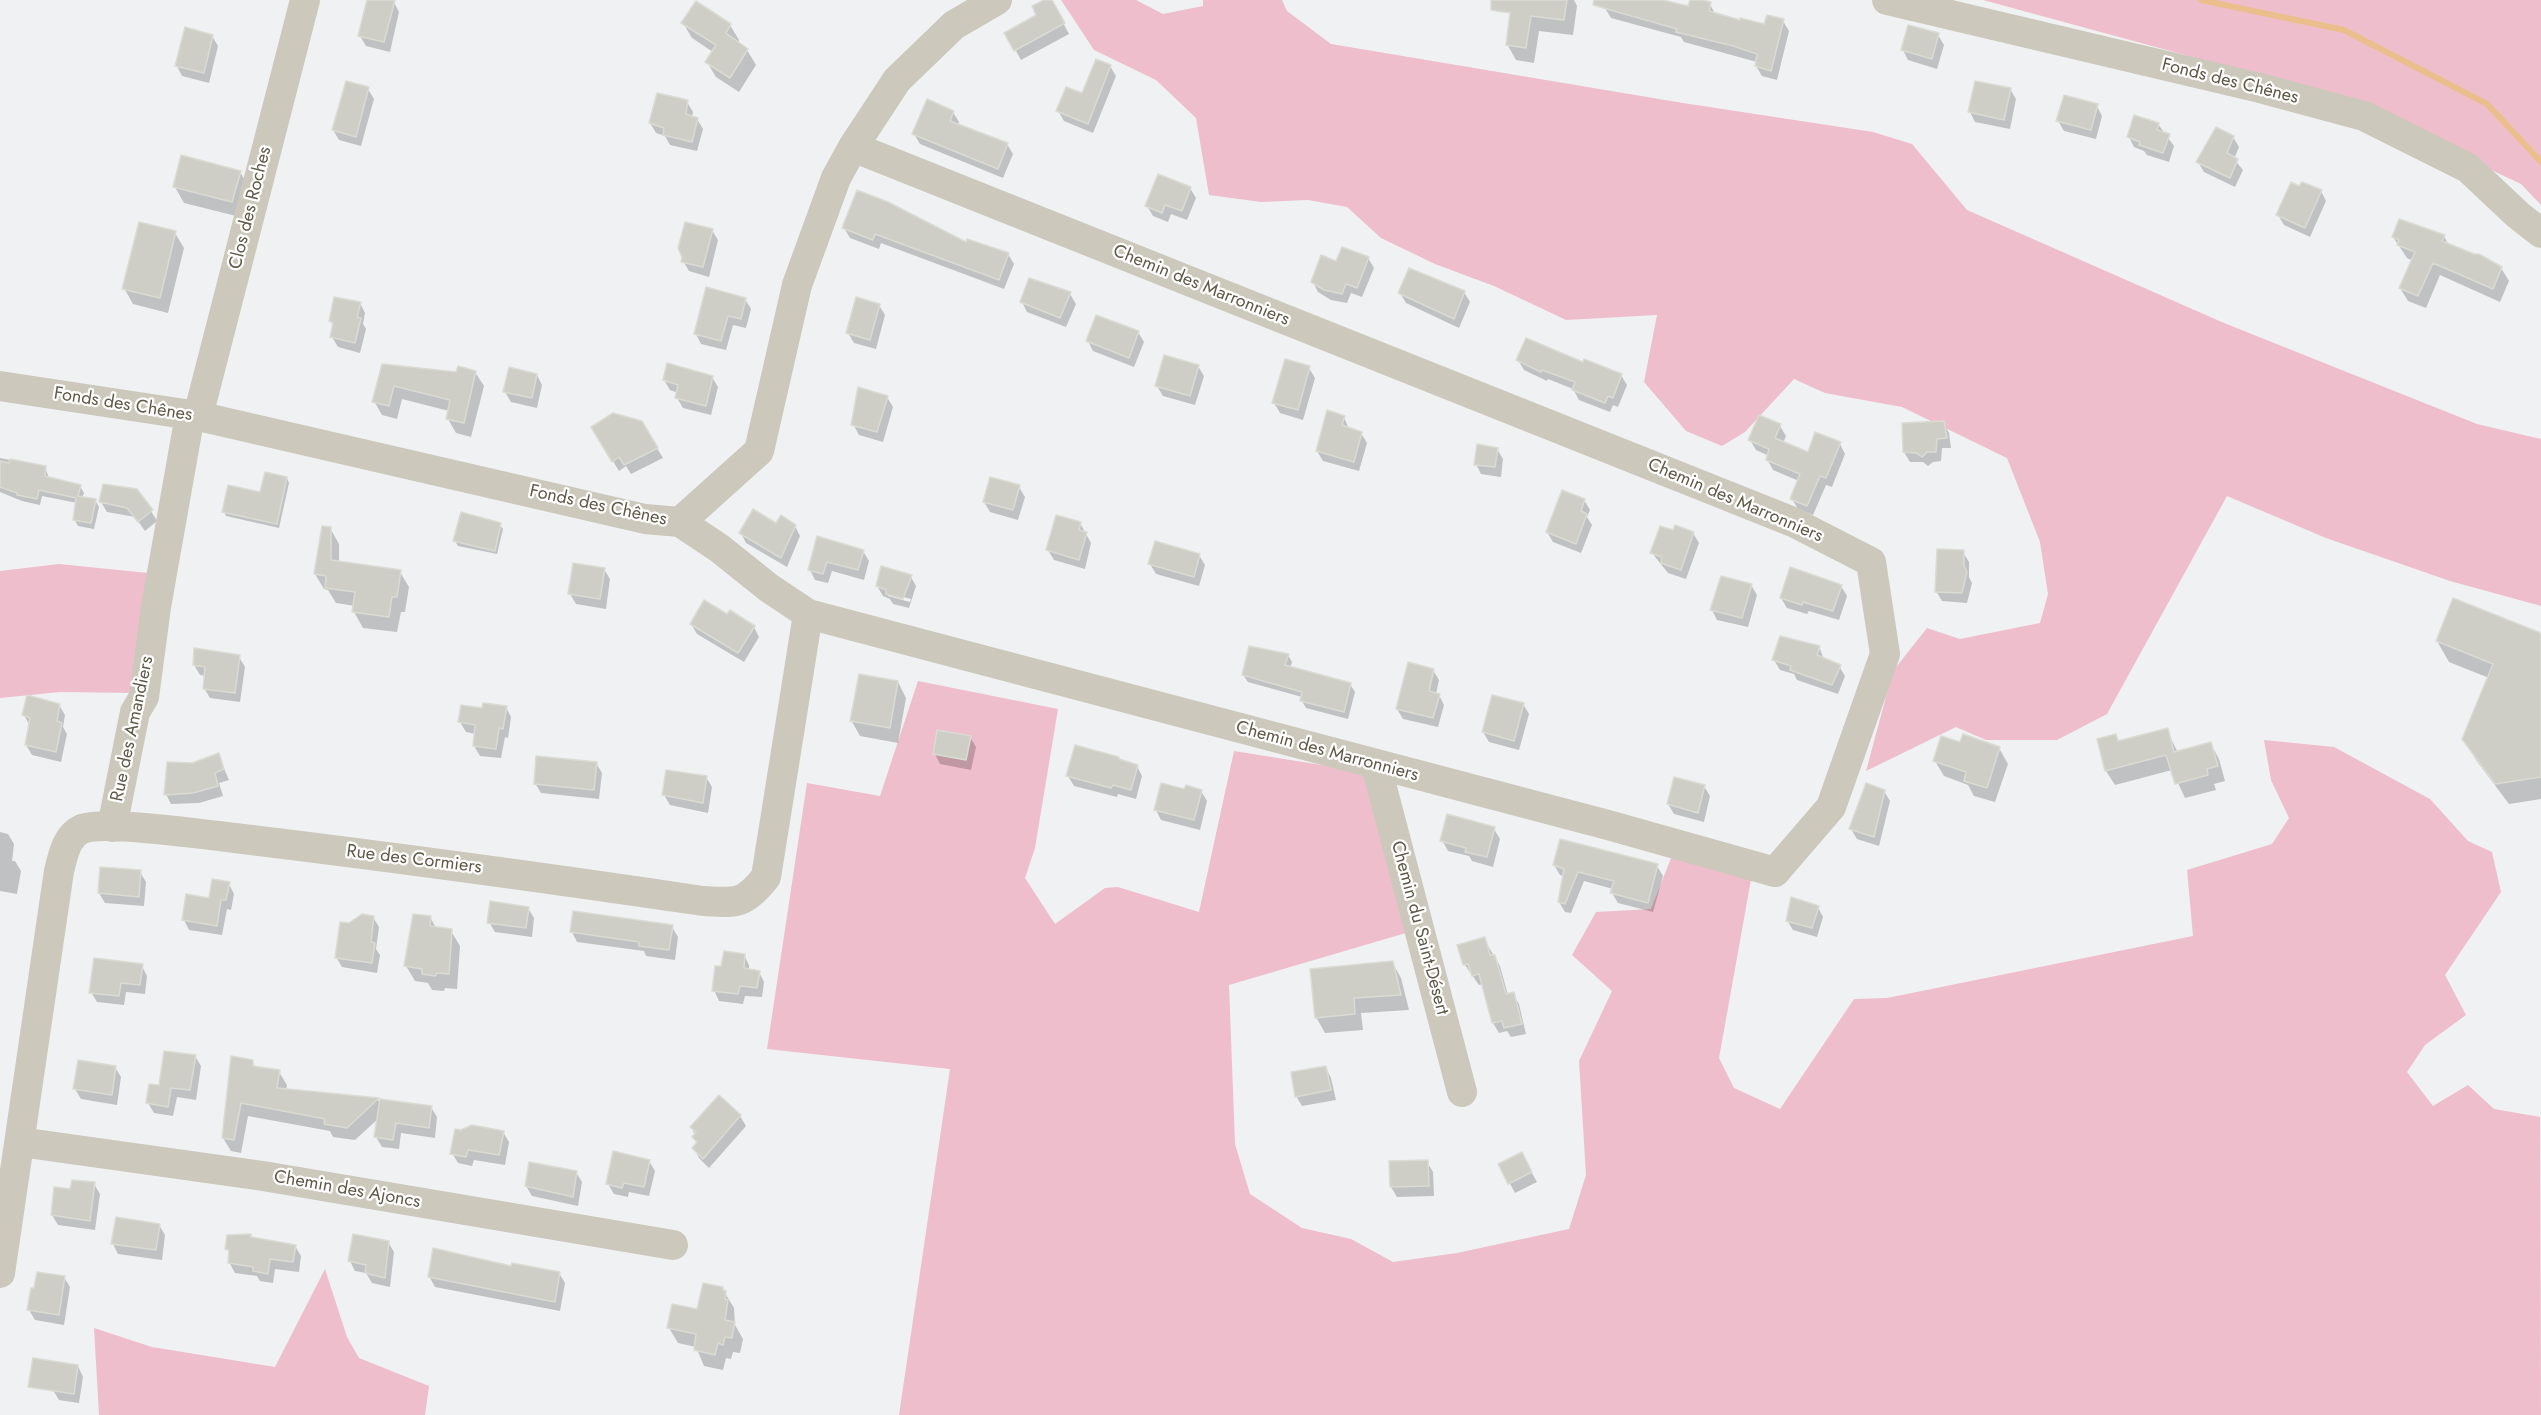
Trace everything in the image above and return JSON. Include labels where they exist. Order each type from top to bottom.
[{"type":"street","name":"Clos des Roches","points":[[171,524],[194,416],[305,0]]},
{"type":"street","name":"Fonds des Chênes","points":[[0,386],[194,416],[645,519],[680,522],[759,451],[797,285],[836,178],[853,147],[897,80],[954,25],[997,0]]},
{"type":"street","name":"Fonds des Chênes","points":[[1887,0],[2248,85],[2364,116],[2468,168],[2518,215],[2541,233]]},
{"type":"street","name":"Chemin des Marronniers","points":[[808,614],[1608,825],[1775,872],[1831,807],[1885,654],[1871,562],[1793,522],[853,147]]},
{"type":"street","points":[[680,522],[808,614]]},
{"type":"street","name":"Rue des Amandiers","points":[[112,827],[135,712],[144,697],[171,524]]},
{"type":"street","name":"Rue des Cormiers","points":[[0,1273],[64,851],[72,837],[83,829],[112,827],[189,833],[468,866],[703,901],[736,903],[755,892],[766,877],[808,614]]},
{"type":"street","name":"Chemin du Saint-Désert","points":[[1376,765],[1462,1092]]},
{"type":"street","name":"Chemin des Ajoncs","points":[[20,1142],[263,1176],[673,1245]]},
{"type":"shaded area","points":[[1061,0],[1136,0],[1163,14],[1203,6],[1203,0],[1282,0],[1287,11],[1331,44],[1683,103],[1873,132],[1912,144],[1967,210],[2224,323],[2477,424],[2541,439],[2541,606],[2450,581],[2326,538],[2227,496],[2107,714],[2057,740],[1986,740],[1956,727],[1866,771],[1893,671],[1927,628],[1960,639],[2040,623],[2048,594],[2040,542],[2007,458],[1902,407],[1825,393],[1794,379],[1745,432],[1722,446],[1686,431],[1644,382],[1657,315],[1566,320],[1494,286],[1435,264],[1381,238],[1347,207],[1308,200],[1261,202],[1209,195],[1196,118],[1156,80],[1094,50]]},
{"type":"shaded area","points":[[1983,0],[2541,0],[2541,205],[2521,184],[2332,95]]},
{"type":"shaded area","points":[[59,564],[158,574],[134,693],[60,692],[0,698],[0,571]]},
{"type":"shaded area","points":[[918,681],[1058,709],[1035,848],[1025,878],[1055,924],[1105,888],[1118,887],[1199,912],[1234,751],[1372,773],[1416,930],[1229,985],[1235,1144],[1250,1194],[1302,1228],[1351,1239],[1393,1262],[1457,1253],[1569,1229],[1586,1175],[1579,1061],[1612,991],[1572,955],[1596,912],[1651,909],[1673,853],[1752,874],[1719,1058],[1734,1088],[1780,1109],[1854,999],[1887,998],[2193,936],[2187,870],[2272,844],[2289,818],[2271,780],[2264,740],[2334,747],[2430,799],[2468,841],[2492,852],[2501,892],[2445,975],[2466,1015],[2425,1045],[2407,1072],[2433,1106],[2468,1085],[2494,1109],[2540,1117],[2541,1415],[899,1415],[950,1069],[767,1049],[807,783],[880,796]]},
{"type":"shaded area","points":[[325,1269],[347,1337],[359,1358],[429,1386],[425,1415],[99,1415],[94,1328],[152,1347],[275,1367]]},
{"type":"building","points":[[367,0],[395,0],[384,42],[358,36]]},
{"type":"building","points":[[1044,0],[1052,0],[1065,23],[1014,51],[1004,33],[1036,15],[1032,6]]},
{"type":"building","points":[[1491,0],[1567,0],[1564,20],[1531,16],[1526,48],[1506,45],[1510,13],[1491,10]]},
{"type":"building","points":[[1594,0],[1663,0],[1688,6],[1690,0],[1702,0],[1711,2],[1709,11],[1740,20],[1740,18],[1764,24],[1767,15],[1784,19],[1771,71],[1755,66],[1757,54],[1676,32],[1677,29],[1593,5]]},
{"type":"building","points":[[696,1],[731,24],[726,33],[748,49],[730,78],[705,62],[716,45],[681,23]]},
{"type":"building","points":[[1908,25],[1939,33],[1932,59],[1901,50]]},
{"type":"building","points":[[185,27],[213,35],[204,73],[175,66]]},
{"type":"building","points":[[1096,59],[1111,65],[1088,124],[1056,111],[1066,87],[1082,93]]},
{"type":"building","points":[[346,81],[369,87],[356,137],[332,130]]},
{"type":"building","points":[[1975,81],[2011,88],[2004,120],[1968,112]]},
{"type":"building","points":[[657,93],[688,100],[686,114],[698,118],[692,142],[663,135],[664,128],[649,123]]},
{"type":"building","points":[[2064,95],[2098,104],[2091,130],[2056,121]]},
{"type":"building","points":[[927,99],[954,111],[950,121],[1008,143],[998,169],[912,134]]},
{"type":"building","points":[[2134,115],[2159,123],[2157,130],[2170,134],[2163,153],[2139,145],[2140,142],[2127,137]]},
{"type":"building","points":[[2216,127],[2234,136],[2227,153],[2238,159],[2230,178],[2196,162]]},
{"type":"building","points":[[181,155],[241,171],[232,202],[173,187]]},
{"type":"building","points":[[1158,174],[1191,187],[1182,211],[1165,205],[1162,213],[1145,206]]},
{"type":"building","points":[[2291,182],[2299,186],[2302,182],[2322,190],[2305,228],[2276,215]]},
{"type":"building","points":[[857,190],[888,202],[966,242],[967,239],[1009,253],[999,280],[875,234],[873,240],[842,228]]},
{"type":"building","points":[[2399,219],[2445,235],[2442,241],[2479,254],[2502,267],[2493,289],[2433,263],[2418,296],[2399,288],[2415,252],[2397,245],[2399,240],[2392,237]]},
{"type":"building","points":[[139,222],[176,231],[160,298],[122,289]]},
{"type":"building","points":[[685,222],[713,229],[703,267],[681,262],[682,257],[678,248]]},
{"type":"building","points":[[1342,247],[1369,257],[1357,288],[1346,284],[1342,294],[1324,290],[1311,282],[1321,255],[1336,261]]},
{"type":"building","points":[[1409,268],[1465,291],[1454,319],[1398,293]]},
{"type":"building","points":[[1029,278],[1071,292],[1060,318],[1020,302]]},
{"type":"building","points":[[706,287],[746,298],[741,319],[728,316],[721,341],[694,334]]},
{"type":"building","points":[[334,297],[361,302],[357,317],[361,318],[355,343],[330,337],[333,323],[329,321]]},
{"type":"building","points":[[856,297],[880,304],[870,340],[846,333]]},
{"type":"building","points":[[1096,315],[1139,331],[1129,358],[1086,341]]},
{"type":"building","points":[[1526,338],[1583,362],[1584,359],[1622,374],[1613,398],[1608,396],[1605,403],[1572,390],[1575,382],[1542,370],[1541,372],[1516,360]]},
{"type":"building","points":[[1164,355],[1199,365],[1190,396],[1155,386]]},
{"type":"building","points":[[1285,359],[1310,366],[1298,410],[1272,403]]},
{"type":"building","points":[[667,363],[713,376],[706,406],[675,398],[678,385],[663,380]]},
{"type":"building","points":[[382,364],[456,372],[458,366],[476,371],[464,423],[446,419],[450,400],[394,386],[389,406],[372,402]]},
{"type":"building","points":[[509,367],[537,374],[532,398],[503,392]]},
{"type":"building","points":[[858,387],[888,396],[877,432],[851,425]]},
{"type":"building","points":[[1327,410],[1345,416],[1342,425],[1362,432],[1354,462],[1316,451]]},
{"type":"building","points":[[613,413],[642,421],[658,448],[624,465],[619,457],[612,462],[591,427]]},
{"type":"building","points":[[1759,415],[1781,424],[1775,438],[1808,452],[1815,432],[1841,442],[1826,478],[1820,476],[1807,506],[1790,499],[1800,474],[1766,460],[1769,449],[1748,440]]},
{"type":"building","points":[[1944,421],[1947,438],[1937,439],[1936,452],[1927,452],[1922,457],[1916,453],[1903,452],[1902,423]]},
{"type":"building","points":[[1477,444],[1498,448],[1495,467],[1474,465]]},
{"type":"building","points":[[10,459],[46,466],[45,476],[81,485],[78,496],[96,499],[91,523],[73,520],[76,498],[39,490],[37,499],[17,495],[17,493],[0,487],[0,461],[9,463]]},
{"type":"building","points":[[265,472],[287,477],[277,524],[222,512],[228,485],[260,492]]},
{"type":"building","points":[[990,477],[1020,485],[1013,510],[983,502]]},
{"type":"building","points":[[103,484],[137,489],[153,510],[138,522],[127,508],[99,502]]},
{"type":"building","points":[[1562,490],[1585,499],[1581,511],[1587,514],[1576,544],[1546,532]]},
{"type":"building","points":[[753,509],[776,523],[781,515],[796,525],[781,558],[739,533]]},
{"type":"building","points":[[461,512],[501,523],[495,551],[453,541]]},
{"type":"building","points":[[1056,515],[1081,522],[1079,530],[1087,532],[1079,560],[1046,550]]},
{"type":"building","points":[[1675,525],[1694,532],[1681,570],[1661,563],[1662,557],[1650,553],[1660,526],[1673,530]]},
{"type":"building","points":[[322,526],[331,527],[331,560],[401,570],[397,597],[392,597],[389,617],[352,612],[355,592],[325,588],[326,576],[314,574]]},
{"type":"building","points":[[817,536],[864,550],[858,570],[827,562],[823,574],[808,570]]},
{"type":"building","points":[[1155,541],[1200,554],[1194,577],[1148,564]]},
{"type":"building","points":[[1937,549],[1964,550],[1964,566],[1967,572],[1962,593],[1935,592]]},
{"type":"building","points":[[573,563],[605,568],[600,599],[568,594]]},
{"type":"building","points":[[881,566],[912,575],[903,599],[886,594],[886,590],[876,586]]},
{"type":"building","points":[[1790,567],[1842,585],[1833,611],[1780,598]]},
{"type":"building","points":[[1721,576],[1752,584],[1742,618],[1710,610]]},
{"type":"building","points":[[2453,598],[2541,633],[2541,777],[2495,784],[2462,739],[2493,664],[2436,641]]},
{"type":"building","points":[[704,600],[727,614],[730,610],[755,626],[738,653],[690,624]]},
{"type":"building","points":[[1780,636],[1820,646],[1817,655],[1841,665],[1832,685],[1790,670],[1791,666],[1772,660]]},
{"type":"building","points":[[1249,646],[1289,654],[1285,665],[1351,683],[1344,712],[1300,701],[1302,692],[1242,675]]},
{"type":"building","points":[[194,648],[240,655],[235,693],[203,689],[205,667],[193,665]]},
{"type":"building","points":[[1408,662],[1434,669],[1429,691],[1440,694],[1433,718],[1396,709]]},
{"type":"building","points":[[859,674],[898,681],[890,728],[850,721]]},
{"type":"building","points":[[27,695],[60,704],[57,721],[62,723],[56,752],[25,745],[30,718],[22,715]]},
{"type":"building","points":[[1492,695],[1524,703],[1514,741],[1482,732]]},
{"type":"building","points":[[483,703],[507,706],[503,729],[499,728],[496,749],[473,746],[475,725],[458,722],[461,705],[482,708]]},
{"type":"building","points":[[2168,728],[2174,752],[2211,742],[2218,766],[2207,769],[2208,775],[2175,784],[2166,755],[2105,771],[2097,739],[2116,734],[2118,741]]},
{"type":"building","points":[[937,730],[971,736],[966,760],[933,754]]},
{"type":"building","points":[[1963,734],[2000,747],[1987,788],[1964,781],[1966,772],[1933,761],[1941,736],[1960,742]]},
{"type":"building","points":[[1075,745],[1119,757],[1119,759],[1138,765],[1131,790],[1113,785],[1111,788],[1066,776]]},
{"type":"building","points":[[219,753],[224,769],[215,773],[218,786],[193,793],[164,795],[167,762],[192,763]]},
{"type":"building","points":[[536,756],[597,762],[594,790],[534,784]]},
{"type":"building","points":[[666,770],[707,776],[703,803],[662,795]]},
{"type":"building","points":[[1674,777],[1705,785],[1698,813],[1667,804]]},
{"type":"building","points":[[1161,783],[1184,789],[1186,785],[1202,790],[1194,820],[1154,810]]},
{"type":"building","points":[[1866,783],[1885,790],[1874,837],[1849,829]]},
{"type":"building","points":[[1447,814],[1495,827],[1487,857],[1465,852],[1466,848],[1440,841]]},
{"type":"building","points":[[1560,839],[1658,864],[1648,903],[1610,893],[1614,881],[1578,872],[1565,904],[1558,902],[1564,869],[1553,865]]},
{"type":"building","points":[[100,867],[141,870],[139,897],[98,893]]},
{"type":"building","points":[[212,879],[230,882],[226,900],[221,900],[217,926],[182,920],[186,894],[209,898]]},
{"type":"building","points":[[1791,897],[1819,906],[1812,928],[1786,921]]},
{"type":"building","points":[[490,901],[529,907],[526,928],[487,923]]},
{"type":"building","points":[[573,911],[673,925],[669,950],[639,946],[639,942],[570,932]]},
{"type":"building","points":[[362,914],[374,916],[371,942],[375,943],[372,963],[335,958],[340,922],[349,923]]},
{"type":"building","points":[[413,914],[431,916],[430,926],[452,929],[449,974],[437,973],[435,976],[422,974],[422,969],[404,966]]},
{"type":"building","points":[[1485,937],[1490,955],[1495,955],[1506,994],[1514,992],[1522,1024],[1504,1028],[1502,1021],[1492,1023],[1479,974],[1472,976],[1468,964],[1463,965],[1457,945]]},
{"type":"building","points":[[724,951],[745,954],[744,968],[760,971],[757,988],[740,986],[738,994],[712,991],[715,966],[721,966]]},
{"type":"building","points":[[94,958],[143,964],[140,985],[121,983],[119,996],[89,993]]},
{"type":"building","points":[[1393,961],[1401,995],[1354,998],[1355,1014],[1315,1018],[1310,969]]},
{"type":"building","points":[[164,1051],[196,1055],[190,1090],[171,1088],[168,1107],[146,1103],[149,1084],[159,1085]]},
{"type":"building","points":[[231,1056],[253,1060],[253,1066],[280,1070],[277,1088],[379,1098],[347,1128],[324,1124],[325,1119],[241,1103],[234,1140],[222,1138]]},
{"type":"building","points":[[78,1060],[116,1066],[112,1095],[73,1089]]},
{"type":"building","points":[[1326,1066],[1331,1090],[1295,1097],[1291,1072]]},
{"type":"building","points":[[719,1095],[741,1115],[703,1159],[692,1148],[697,1142],[692,1137],[696,1132],[690,1127]]},
{"type":"building","points":[[380,1099],[432,1106],[429,1128],[396,1123],[393,1140],[374,1137]]},
{"type":"building","points":[[472,1125],[504,1131],[499,1155],[468,1150],[466,1157],[450,1154],[455,1129],[461,1130]]},
{"type":"building","points":[[613,1151],[650,1160],[644,1187],[624,1183],[622,1188],[606,1184]]},
{"type":"building","points":[[1522,1152],[1532,1172],[1508,1184],[1498,1164]]},
{"type":"building","points":[[1428,1160],[1429,1186],[1390,1187],[1389,1161]]},
{"type":"building","points":[[529,1162],[577,1171],[573,1197],[525,1186]]},
{"type":"building","points":[[72,1180],[95,1182],[90,1221],[51,1215],[54,1187],[70,1189]]},
{"type":"building","points":[[116,1217],[160,1224],[156,1250],[111,1244]]},
{"type":"building","points":[[251,1234],[251,1237],[296,1245],[293,1262],[270,1259],[268,1274],[253,1271],[253,1267],[228,1263],[229,1250],[225,1249],[227,1235]]},
{"type":"building","points":[[353,1234],[389,1241],[385,1278],[365,1273],[366,1265],[348,1261]]},
{"type":"building","points":[[433,1248],[511,1266],[512,1263],[560,1272],[555,1302],[428,1277]]},
{"type":"building","points":[[37,1272],[65,1276],[59,1315],[27,1310]]},
{"type":"building","points":[[703,1283],[723,1287],[726,1291],[725,1299],[728,1300],[725,1320],[735,1322],[732,1338],[725,1337],[723,1345],[718,1343],[715,1355],[694,1350],[696,1334],[667,1328],[672,1304],[697,1309]]},
{"type":"building","points":[[33,1358],[78,1365],[74,1394],[28,1387]]},
{"type":"waterway","points":[[2201,0],[2344,30],[2487,104],[2541,162]]}]
